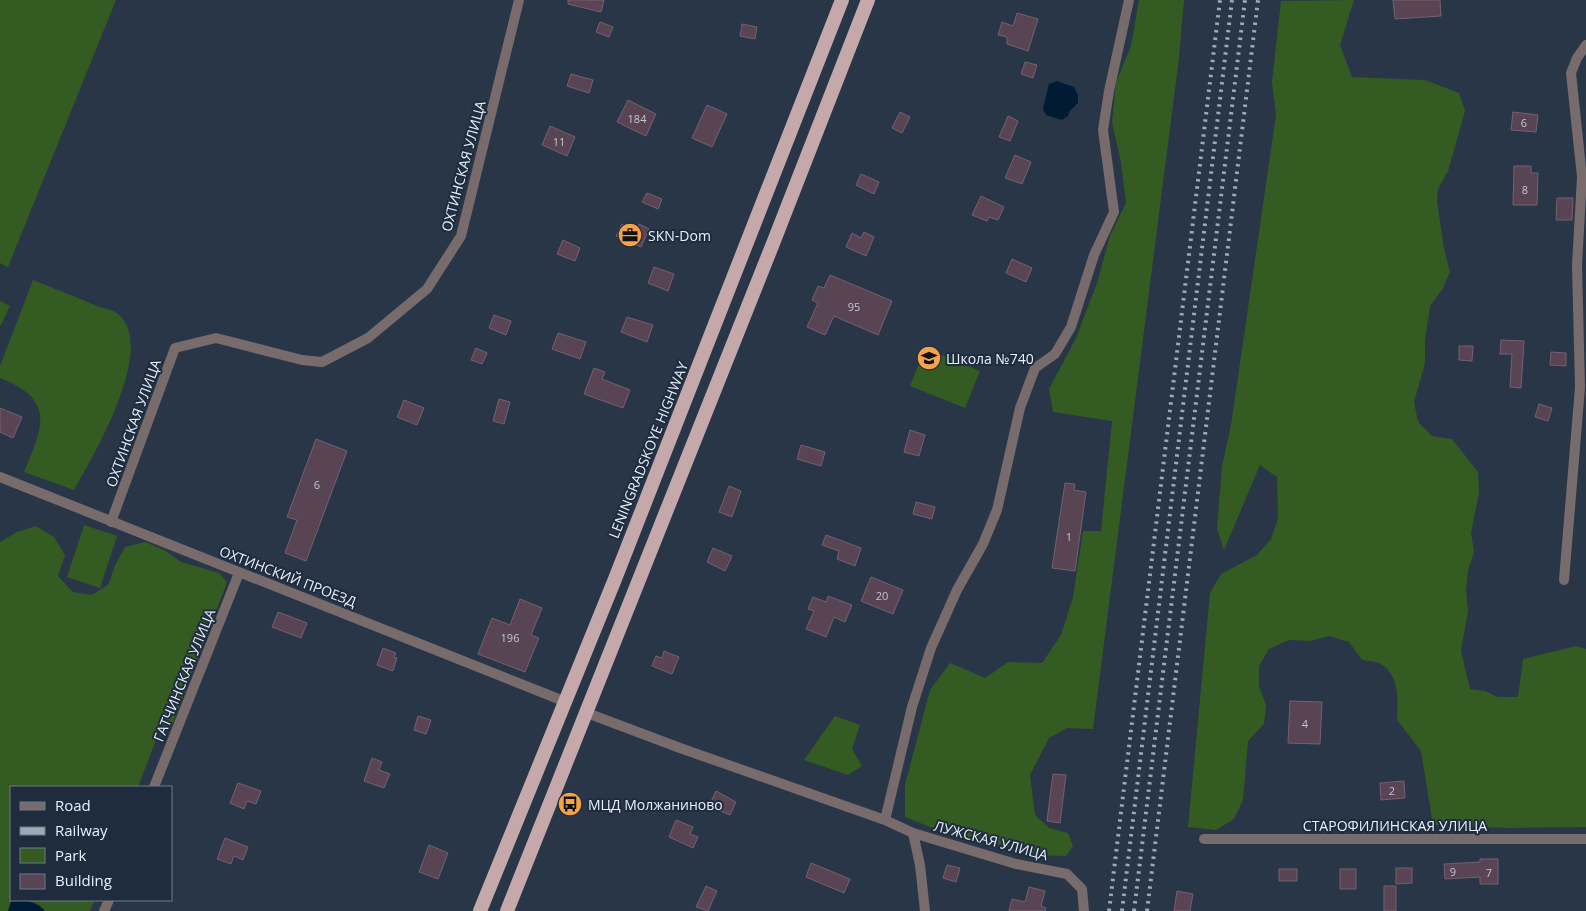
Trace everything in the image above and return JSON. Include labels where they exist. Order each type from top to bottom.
[{"type":"highway","name":"LENINGRADSKOYE HIGHWAY","points":[[480,911],[566,702],[842,0]]},
{"type":"highway","points":[[507,911],[868,0]]},
{"type":"street","name":"ОХТИНСКАЯ УЛИЦА","points":[[111,522],[175,348],[216,338],[302,360],[322,362],[368,338],[427,289],[461,236],[520,0]]},
{"type":"street","points":[[885,820],[912,707],[931,648],[957,590],[983,544],[997,510],[1020,408],[1035,368],[1055,354],[1071,327],[1094,255],[1114,212],[1103,130],[1109,91],[1129,0]]},
{"type":"street","points":[[1564,580],[1580,387],[1577,265],[1582,177],[1571,73],[1577,58],[1586,45]]},
{"type":"street","name":"ОХТИНСКИЙ ПРОЕЗД","points":[[0,476],[111,522],[566,702]]},
{"type":"street","name":"ГАТЧИНСКАЯ УЛИЦА","points":[[154,786],[239,572]]},
{"type":"street","points":[[587,713],[680,748],[885,820],[913,833]]},
{"type":"street","name":"ЛУЖСКАЯ УЛИЦА","points":[[925,911],[920,865],[913,833],[1016,864],[1067,874],[1082,889],[1084,911]]},
{"type":"street","name":"СТАРОФИЛИНСКАЯ УЛИЦА","points":[[1204,839],[1586,839]]},
{"type":"green space","points":[[0,0],[116,0],[8,267],[0,263]]},
{"type":"green space","points":[[1139,0],[1184,0],[1179,58],[1093,729],[1067,728],[1049,738],[1030,775],[1035,815],[1049,828],[1068,833],[1073,846],[1066,856],[1036,855],[940,831],[905,817],[905,785],[930,690],[950,663],[985,678],[1008,662],[1042,663],[1061,635],[1073,597],[1083,531],[1101,531],[1112,421],[1053,412],[1049,389],[1076,338],[1097,283],[1110,236],[1126,203],[1121,162],[1112,123],[1116,82],[1131,46]]},
{"type":"green space","points":[[1354,0],[1340,45],[1352,77],[1425,80],[1459,93],[1465,111],[1448,171],[1438,189],[1437,201],[1444,249],[1450,272],[1442,290],[1430,306],[1425,341],[1425,363],[1414,402],[1418,422],[1432,436],[1452,439],[1478,472],[1479,493],[1471,533],[1474,552],[1468,571],[1466,591],[1468,611],[1461,651],[1470,689],[1485,691],[1498,697],[1518,697],[1523,659],[1576,646],[1586,649],[1586,827],[1508,828],[1433,825],[1421,751],[1397,720],[1398,705],[1395,682],[1392,675],[1381,664],[1362,660],[1349,642],[1329,636],[1310,641],[1289,640],[1269,649],[1259,666],[1259,686],[1266,705],[1264,724],[1248,741],[1243,800],[1234,819],[1216,830],[1188,827],[1210,593],[1221,574],[1257,555],[1271,539],[1278,519],[1277,477],[1260,465],[1224,550],[1217,529],[1222,466],[1231,425],[1276,115],[1272,82],[1281,1]]},
{"type":"green space","points":[[33,280],[111,310],[118,314],[128,329],[131,350],[127,375],[118,402],[95,453],[74,490],[24,472],[40,428],[40,416],[37,405],[30,396],[18,386],[0,378],[0,366]]},
{"type":"green space","points":[[0,301],[10,306],[1,325],[0,325]]},
{"type":"green space","points":[[925,348],[980,371],[965,408],[910,386]]},
{"type":"green space","points":[[84,525],[117,536],[100,588],[67,577]]},
{"type":"green space","points":[[36,526],[54,537],[65,555],[58,576],[73,592],[92,595],[109,584],[115,565],[125,547],[145,542],[164,550],[181,562],[219,573],[227,582],[171,728],[159,732],[138,786],[10,786],[10,901],[13,901],[8,911],[0,911],[0,542],[17,532]]},
{"type":"green space","points":[[835,716],[860,725],[852,749],[862,766],[848,775],[804,760]]},
{"type":"green space","points":[[29,901],[95,901],[90,911],[45,911],[39,905]]},
{"type":"water","points":[[1057,81],[1074,87],[1078,95],[1078,103],[1068,116],[1062,120],[1046,115],[1043,109],[1049,84]]},
{"type":"water","points":[[11,902],[32,902],[39,905],[45,911],[8,911]]},
{"type":"building","points":[[568,0],[604,0],[601,12],[568,4]]},
{"type":"building","points":[[1393,0],[1440,0],[1441,16],[1395,19]]},
{"type":"building","points":[[1017,13],[1038,19],[1028,51],[1007,44],[1007,37],[998,35],[1002,22],[1013,26]]},
{"type":"building","points":[[600,22],[613,27],[609,37],[596,32]]},
{"type":"building","points":[[742,24],[757,27],[755,39],[740,36]]},
{"type":"building","points":[[1025,62],[1037,65],[1033,78],[1021,74]]},
{"type":"building","points":[[571,74],[593,80],[589,93],[567,86]]},
{"type":"building","points":[[628,100],[656,114],[646,136],[617,122]]},
{"type":"building","points":[[707,105],[727,114],[712,147],[692,138]]},
{"type":"building","points":[[900,112],[910,117],[902,133],[892,128]]},
{"type":"building","points":[[1513,112],[1538,115],[1536,132],[1511,130]]},
{"type":"building","points":[[1008,116],[1018,121],[1010,141],[999,137]]},
{"type":"building","points":[[550,126],[575,137],[567,156],[542,145]]},
{"type":"building","points":[[1015,155],[1031,162],[1022,184],[1005,178]]},
{"type":"building","points":[[1514,166],[1531,166],[1531,173],[1538,173],[1537,205],[1513,205]]},
{"type":"building","points":[[861,174],[879,182],[874,194],[856,185]]},
{"type":"building","points":[[647,193],[662,199],[658,209],[642,202]]},
{"type":"building","points":[[981,196],[1004,207],[998,220],[989,217],[987,221],[972,215]]},
{"type":"building","points":[[1557,198],[1573,198],[1572,220],[1556,220]]},
{"type":"building","points":[[622,224],[636,230],[639,224],[649,229],[641,247],[616,236]]},
{"type":"building","points":[[864,232],[874,237],[866,256],[846,247],[852,233],[861,238]]},
{"type":"building","points":[[563,240],[580,248],[575,261],[557,254]]},
{"type":"building","points":[[1012,259],[1032,268],[1026,282],[1006,273]]},
{"type":"building","points":[[654,267],[674,274],[668,291],[648,283]]},
{"type":"building","points":[[830,275],[892,301],[878,335],[834,316],[825,335],[807,327],[818,303],[812,300],[818,286],[824,288]]},
{"type":"building","points":[[494,315],[511,321],[506,335],[489,328]]},
{"type":"building","points":[[627,317],[653,325],[647,342],[621,332]]},
{"type":"building","points":[[558,333],[586,342],[580,359],[552,349]]},
{"type":"building","points":[[1501,340],[1524,341],[1521,388],[1510,387],[1512,354],[1500,354]]},
{"type":"building","points":[[1459,346],[1473,346],[1472,361],[1459,360]]},
{"type":"building","points":[[476,348],[487,353],[482,364],[471,360]]},
{"type":"building","points":[[1551,352],[1566,353],[1566,366],[1550,365]]},
{"type":"building","points":[[594,368],[605,372],[602,379],[630,390],[623,408],[584,394]]},
{"type":"building","points":[[499,399],[510,402],[504,424],[493,421]]},
{"type":"building","points":[[404,400],[424,408],[417,425],[397,417]]},
{"type":"building","points":[[1539,404],[1552,408],[1548,421],[1535,417]]},
{"type":"building","points":[[0,408],[22,417],[13,438],[0,432]]},
{"type":"building","points":[[910,430],[925,435],[919,456],[904,452]]},
{"type":"building","points":[[316,439],[347,451],[306,561],[285,553],[297,520],[287,517]]},
{"type":"building","points":[[801,445],[825,452],[821,466],[797,459]]},
{"type":"building","points":[[1065,483],[1075,484],[1074,490],[1086,492],[1075,571],[1052,568]]},
{"type":"building","points":[[729,486],[741,491],[732,517],[719,512]]},
{"type":"building","points":[[916,502],[935,507],[932,519],[913,514]]},
{"type":"building","points":[[826,535],[861,548],[855,566],[837,559],[839,551],[822,545]]},
{"type":"building","points":[[713,548],[732,556],[725,571],[707,562]]},
{"type":"building","points":[[871,577],[903,590],[893,614],[861,601]]},
{"type":"building","points":[[828,596],[852,605],[845,622],[834,617],[826,637],[806,629],[814,611],[808,609],[813,597],[826,602]]},
{"type":"building","points":[[520,599],[542,608],[531,635],[539,638],[525,672],[478,654],[492,618],[510,625]]},
{"type":"building","points":[[278,612],[307,623],[301,638],[272,627]]},
{"type":"building","points":[[383,648],[396,653],[394,657],[397,658],[393,671],[377,665]]},
{"type":"building","points":[[664,651],[679,657],[672,674],[652,666],[656,656],[662,658]]},
{"type":"building","points":[[1290,701],[1322,702],[1320,744],[1288,743]]},
{"type":"building","points":[[418,716],[431,720],[426,734],[414,730]]},
{"type":"building","points":[[372,758],[382,762],[379,770],[390,774],[384,788],[364,781]]},
{"type":"building","points":[[1053,774],[1066,775],[1060,823],[1047,821]]},
{"type":"building","points":[[1404,781],[1405,798],[1381,800],[1380,783]]},
{"type":"building","points":[[238,783],[261,791],[256,804],[247,801],[244,809],[230,803]]},
{"type":"building","points":[[716,791],[736,802],[730,815],[709,806]]},
{"type":"building","points":[[676,820],[693,827],[690,834],[698,837],[693,848],[669,837]]},
{"type":"building","points":[[225,838],[248,847],[243,860],[234,856],[231,864],[217,859]]},
{"type":"building","points":[[429,845],[448,853],[438,879],[419,872]]},
{"type":"building","points":[[1480,859],[1498,859],[1498,884],[1480,884],[1480,877],[1445,879],[1444,864],[1480,862]]},
{"type":"building","points":[[811,863],[850,879],[844,893],[806,877]]},
{"type":"building","points":[[947,865],[960,868],[956,882],[943,878]]},
{"type":"building","points":[[1396,868],[1412,868],[1412,883],[1396,884]]},
{"type":"building","points":[[1279,869],[1297,869],[1297,881],[1279,881]]},
{"type":"building","points":[[1340,869],[1356,869],[1356,889],[1340,889]]},
{"type":"building","points":[[706,886],[717,891],[708,911],[696,907]]},
{"type":"building","points":[[1384,886],[1396,886],[1396,911],[1384,911]]},
{"type":"building","points":[[1029,887],[1045,891],[1041,906],[1046,908],[1045,911],[1009,911],[1012,899],[1025,902]]},
{"type":"building","points":[[1177,891],[1193,894],[1190,911],[1174,911]]},
{"type":"railway","points":[[1109,911],[1220,0]]},
{"type":"railway","points":[[1122,911],[1232,0]]},
{"type":"railway","points":[[1134,911],[1245,0]]},
{"type":"railway","points":[[1147,911],[1258,0]]},
{"type":"place","name":"SKN-Dom","points":[[630,235]]},
{"type":"place","name":"Школа №740","points":[[929,358]]},
{"type":"place","name":"МЦД Молжаниново","points":[[570,804]]}]
